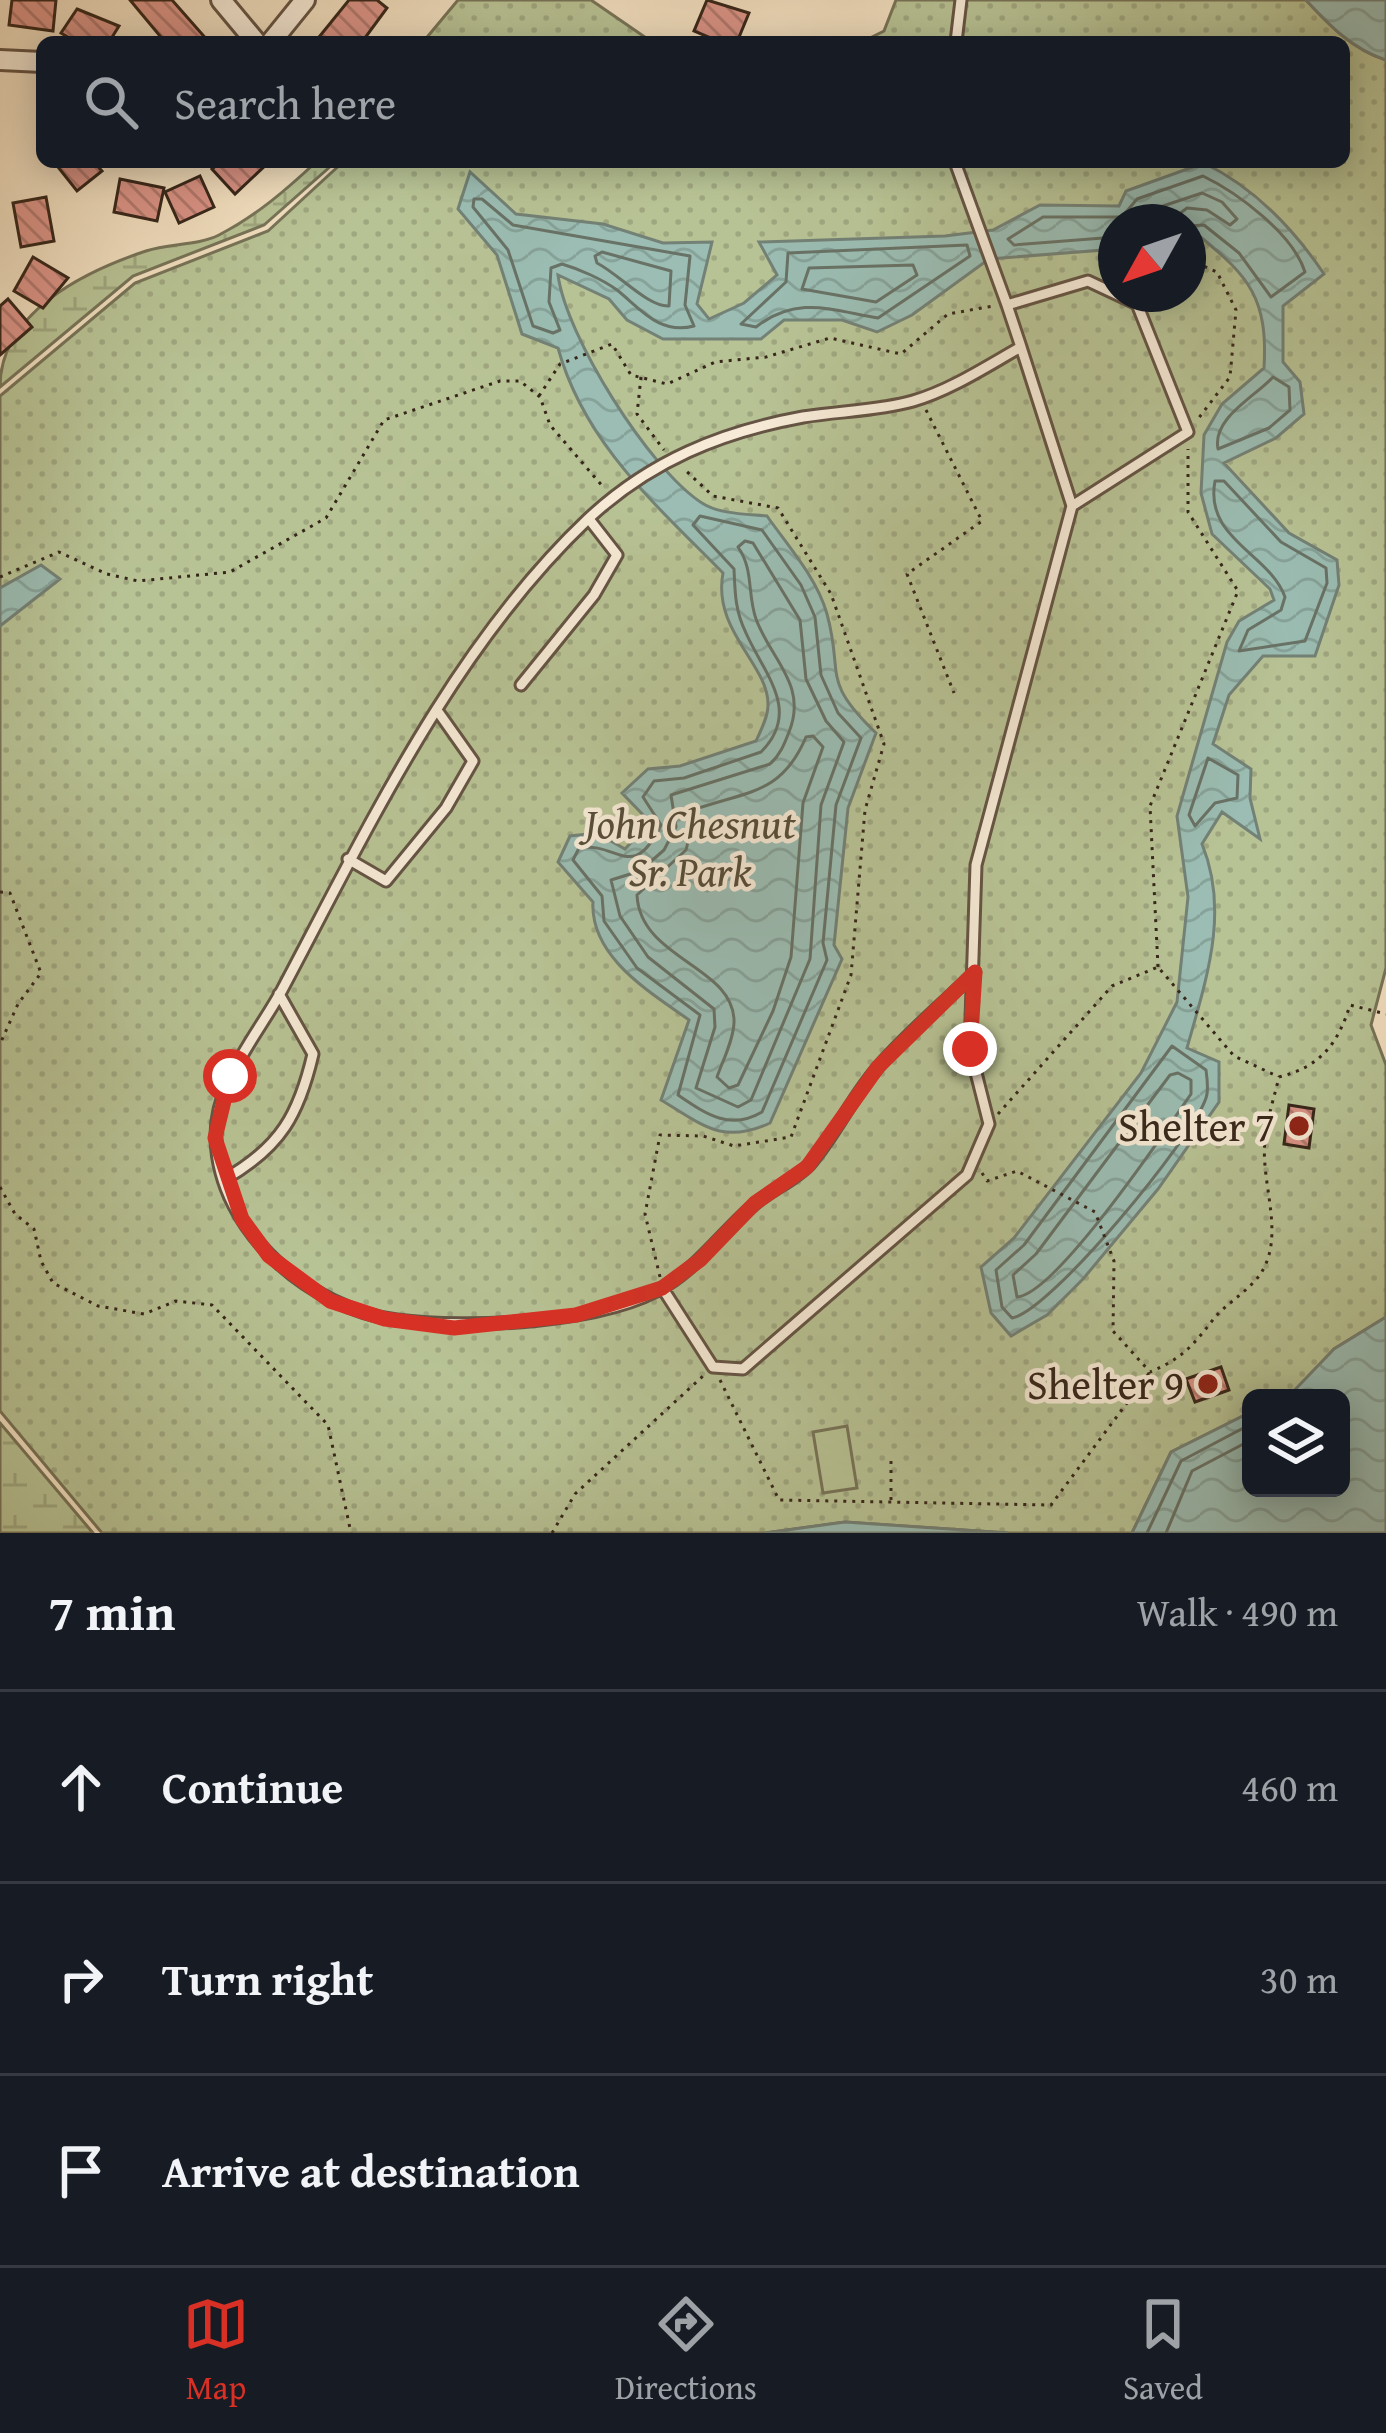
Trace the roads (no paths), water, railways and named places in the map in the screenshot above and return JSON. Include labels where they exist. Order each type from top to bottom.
[{"type":"street","points":[[220,0],[251,36]]},
{"type":"street","points":[[276,36],[304,0]]},
{"type":"street","points":[[0,61],[36,62]]},
{"type":"lane","points":[[957,36],[961,0]]},
{"type":"lane","points":[[662,1288],[713,1367],[743,1369],[969,1170],[989,1124],[970,1049],[976,865],[1072,506],[958,168]]},
{"type":"lane","points":[[1007,305],[1088,281],[1137,304],[1188,432],[1072,506]]},
{"type":"lane","points":[[975,972],[878,1067],[807,1167],[755,1203],[700,1260],[662,1288],[576,1315],[454,1328],[385,1319],[330,1301],[269,1256],[242,1219],[225,1179],[215,1138],[230,1076],[279,994],[348,860],[520,594],[589,518],[668,458],[737,431],[919,398],[1021,346]]},
{"type":"lane","points":[[521,685],[594,595],[617,556],[589,518]]},
{"type":"lane","points":[[348,860],[386,881],[446,808],[472,761],[439,713]]},
{"type":"lane","points":[[225,1179],[254,1162],[301,1109],[313,1054],[279,994]]},
{"type":"water","points":[[1306,0],[1386,0],[1386,60],[1352,43],[1350,36],[1332,27]]},
{"type":"water","points":[[1190,168],[1212,168],[1271,210],[1324,274],[1283,306],[1283,362],[1300,382],[1304,414],[1276,438],[1224,463],[1289,533],[1337,560],[1339,585],[1315,656],[1263,656],[1229,695],[1213,744],[1251,769],[1250,798],[1260,839],[1222,812],[1202,844],[1215,920],[1187,1048],[1219,1062],[1219,1102],[1158,1189],[1083,1279],[1047,1315],[1011,1336],[991,1313],[981,1267],[1014,1238],[1141,1073],[1177,1002],[1188,897],[1177,816],[1227,642],[1239,621],[1274,600],[1270,589],[1212,534],[1201,493],[1204,435],[1222,404],[1264,368],[1259,307],[1243,277],[1206,242],[1206,204],[1120,204],[1126,191]]},
{"type":"water","points":[[470,172],[516,214],[603,224],[663,243],[712,242],[697,304],[709,319],[744,303],[777,275],[759,242],[993,230],[1040,205],[1098,206],[1098,250],[989,259],[912,315],[877,332],[842,320],[784,320],[761,339],[663,339],[627,320],[609,299],[558,275],[576,332],[593,365],[658,462],[709,507],[767,516],[801,563],[827,614],[840,688],[876,733],[848,808],[834,945],[842,959],[770,1123],[739,1132],[713,1129],[661,1100],[689,1020],[641,985],[612,956],[601,940],[593,902],[558,862],[570,836],[597,833],[625,849],[650,822],[622,793],[648,769],[680,766],[756,741],[767,714],[766,690],[726,612],[723,573],[604,443],[585,414],[558,348],[522,334],[497,255],[458,209]]},
{"type":"water","points":[[41,565],[60,579],[0,626],[0,588]]},
{"type":"water","points":[[1386,1317],[1386,1533],[1132,1533],[1171,1452],[1242,1416],[1242,1497],[1350,1497],[1350,1389],[1296,1389],[1334,1349]]},
{"type":"water","points":[[845,1522],[1008,1533],[765,1533]]},
{"type":"place","name":"Shelter 7","points":[[1299,1126]]},
{"type":"place","name":"Shelter 9","points":[[1208,1384]]},
{"type":"park label","name":"John Chesnut Sr. Park","points":[[690,847]]}]
